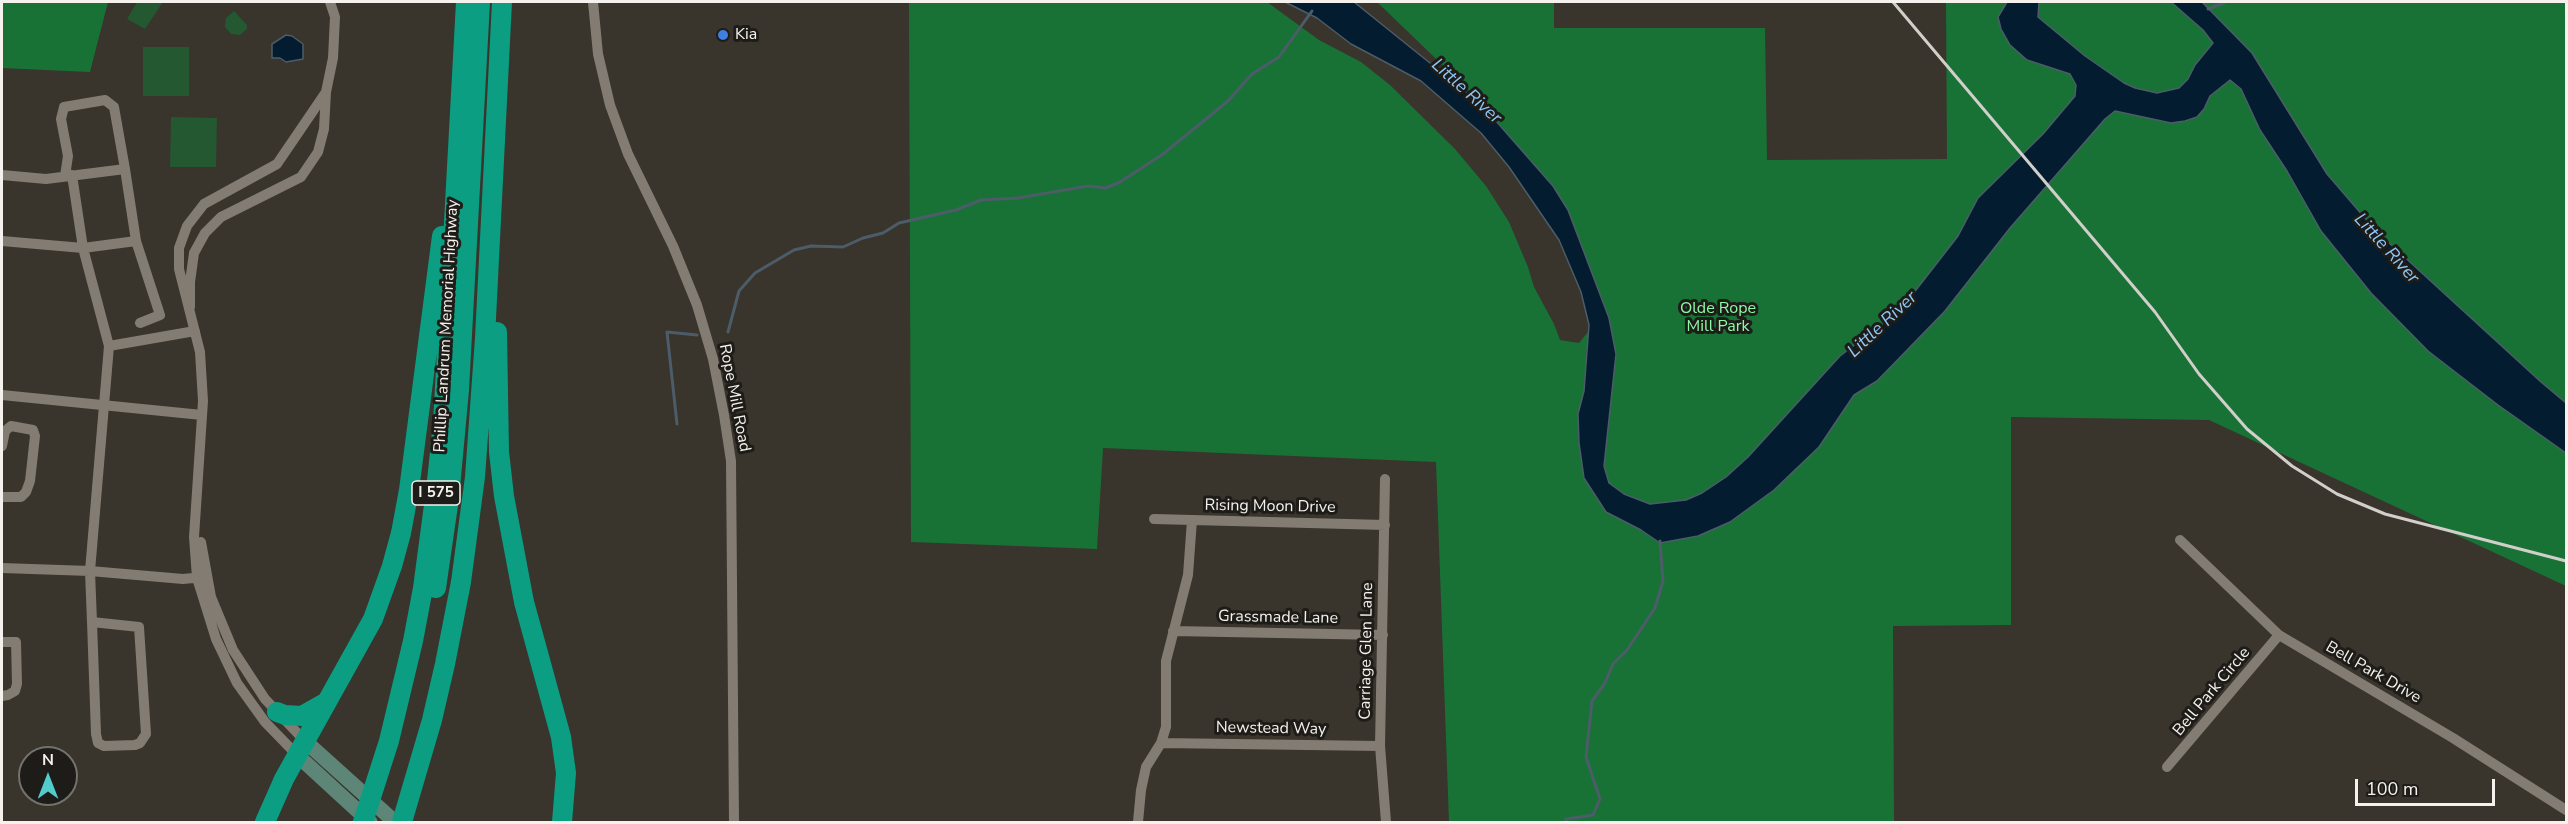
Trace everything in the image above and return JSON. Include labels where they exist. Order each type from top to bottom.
[{"type":"highway","name":"Phillip Landrum Memorial Highway","points":[[363,822],[401,694],[423,588],[436,490],[442,424],[466,2]]},
{"type":"highway","points":[[377,822],[406,724],[421,661],[447,520],[459,390],[480,2]]},
{"type":"highway","name":"I 575","points":[[402,822],[432,720],[461,582],[475,477],[502,2]]},
{"type":"highway","points":[[265,822],[274,798],[373,619],[401,533],[415,446],[437,268],[457,156]]},
{"type":"highway","points":[[492,195],[497,304],[498,419],[504,496],[524,602],[561,736],[566,773],[562,822]]},
{"type":"highway","points":[[277,712],[302,716],[327,701]]},
{"type":"main road","points":[[301,748],[350,782],[395,822]]},
{"type":"main road","points":[[301,748],[345,799],[371,822]]},
{"type":"street","points":[[190,307],[190,282],[194,253],[205,233],[221,217],[301,177],[318,152],[324,129],[326,92],[333,58],[335,17],[330,2]]},
{"type":"street","name":"Rope Mill Road","points":[[593,2],[598,54],[610,105],[628,154],[673,246],[697,305],[713,359],[724,415],[731,472],[734,822]]},
{"type":"street","points":[[301,748],[266,722],[237,683],[216,639],[194,537],[203,401],[200,352],[179,269],[179,249],[187,226],[204,204],[277,164],[326,92]]},
{"type":"street","points":[[92,622],[139,627],[146,734],[135,745],[112,747],[98,743],[92,622],[90,571],[109,346],[83,248],[69,176],[68,156],[61,120],[64,107],[105,100],[114,107],[136,241],[160,315],[140,323]]},
{"type":"street","points":[[2,175],[45,179],[124,169]]},
{"type":"street","points":[[2,241],[83,248],[136,241]]},
{"type":"street","points":[[109,346],[195,331]]},
{"type":"street","points":[[2,395],[202,415]]},
{"type":"street","points":[[2,446],[5,431],[11,426],[33,430],[35,436],[30,481],[26,492],[21,497],[2,497]]},
{"type":"street","name":"Carriage Glen Lane","points":[[1386,479],[1380,746],[1386,822]]},
{"type":"street","name":"Rising Moon Drive","points":[[1154,519],[1385,525]]},
{"type":"street","points":[[1138,822],[1146,767],[1161,743],[1166,728],[1166,661],[1188,575],[1192,520]]},
{"type":"street","name":"Bell Park Drive","points":[[2180,540],[2279,635],[2458,741],[2566,810]]},
{"type":"street","points":[[2,568],[90,571],[183,579],[202,577]]},
{"type":"street","points":[[202,577],[233,650],[256,687],[277,712],[301,748]]},
{"type":"street","name":"Grassmade Lane","points":[[1173,631],[1383,635]]},
{"type":"street","name":"Bell Park Circle","points":[[2167,767],[2279,635]]},
{"type":"street","points":[[2,642],[16,642],[17,684],[15,691],[2,696]]},
{"type":"street","name":"Newstead Way","points":[[1161,743],[1380,746]]},
{"type":"green space","points":[[2,2],[108,2],[90,72],[2,68]]},
{"type":"green space","points":[[137,2],[163,2],[145,29],[127,19]]},
{"type":"green space","name":"Olde Rope Mill Park","points":[[909,2],[1267,2],[1319,40],[1361,62],[1390,85],[1455,149],[1486,186],[1509,222],[1534,287],[1560,340],[1579,343],[1588,332],[1594,312],[1591,289],[1503,129],[1486,107],[1377,2],[1554,2],[1554,28],[1765,28],[1767,160],[1947,159],[1946,2],[2566,2],[2566,586],[2209,420],[2011,417],[2011,625],[1893,626],[1894,822],[1449,822],[1436,462],[1103,448],[1097,549],[911,542]]},
{"type":"green space","points":[[234,11],[247,25],[247,29],[240,35],[231,34],[225,27],[226,18]]},
{"type":"green space","points":[[143,47],[189,47],[189,96],[143,96]]},
{"type":"green space","points":[[171,117],[217,118],[216,167],[170,167]]},
{"type":"water","name":"Little River","points":[[1285,2],[1354,2],[1481,104],[1553,186],[1568,210],[1609,318],[1616,354],[1604,466],[1609,483],[1624,494],[1650,504],[1686,500],[1702,493],[1726,477],[1748,457],[1840,356],[1888,320],[1916,290],[1958,236],[1978,198],[2043,134],[2075,96],[2076,85],[2070,74],[2027,60],[2010,45],[2001,29],[1998,17],[2007,2],[2039,2],[2038,17],[2085,56],[2124,83],[2157,93],[2179,88],[2213,43],[2203,30],[2171,2],[2202,2],[2252,53],[2327,174],[2376,231],[2566,403],[2566,453],[2498,405],[2428,351],[2371,293],[2321,231],[2287,171],[2260,130],[2241,89],[2230,80],[2210,96],[2197,117],[2185,121],[2171,123],[2115,111],[2105,119],[2010,228],[1945,311],[1877,381],[1854,395],[1819,447],[1774,490],[1730,522],[1698,536],[1660,543],[1641,530],[1606,512],[1584,478],[1578,414],[1584,391],[1589,325],[1581,292],[1559,240],[1509,167],[1481,133],[1421,81],[1351,44],[1317,18]]},
{"type":"water","points":[[286,35],[292,36],[303,44],[303,59],[286,62],[280,58],[272,58],[272,44]]},
{"type":"waterway","points":[[2208,9],[2226,2]]},
{"type":"waterway","points":[[728,332],[739,291],[755,273],[794,250],[811,246],[843,247],[863,238],[883,233],[899,223],[956,210],[981,200],[1018,198],[1088,186],[1106,188],[1120,182],[1163,154],[1228,101],[1252,74],[1279,57],[1312,11]]},
{"type":"waterway","points":[[677,424],[667,332],[697,335]]},
{"type":"waterway","points":[[1566,822],[1566,819],[1593,815],[1600,799],[1586,757],[1592,701],[1605,683],[1613,664],[1627,650],[1655,608],[1663,581],[1660,541]]},
{"type":"railway","points":[[1893,2],[2155,312],[2199,374],[2247,429],[2292,466],[2337,494],[2385,514],[2566,561]]},
{"type":"place","name":"Kia","points":[[723,35]]}]
